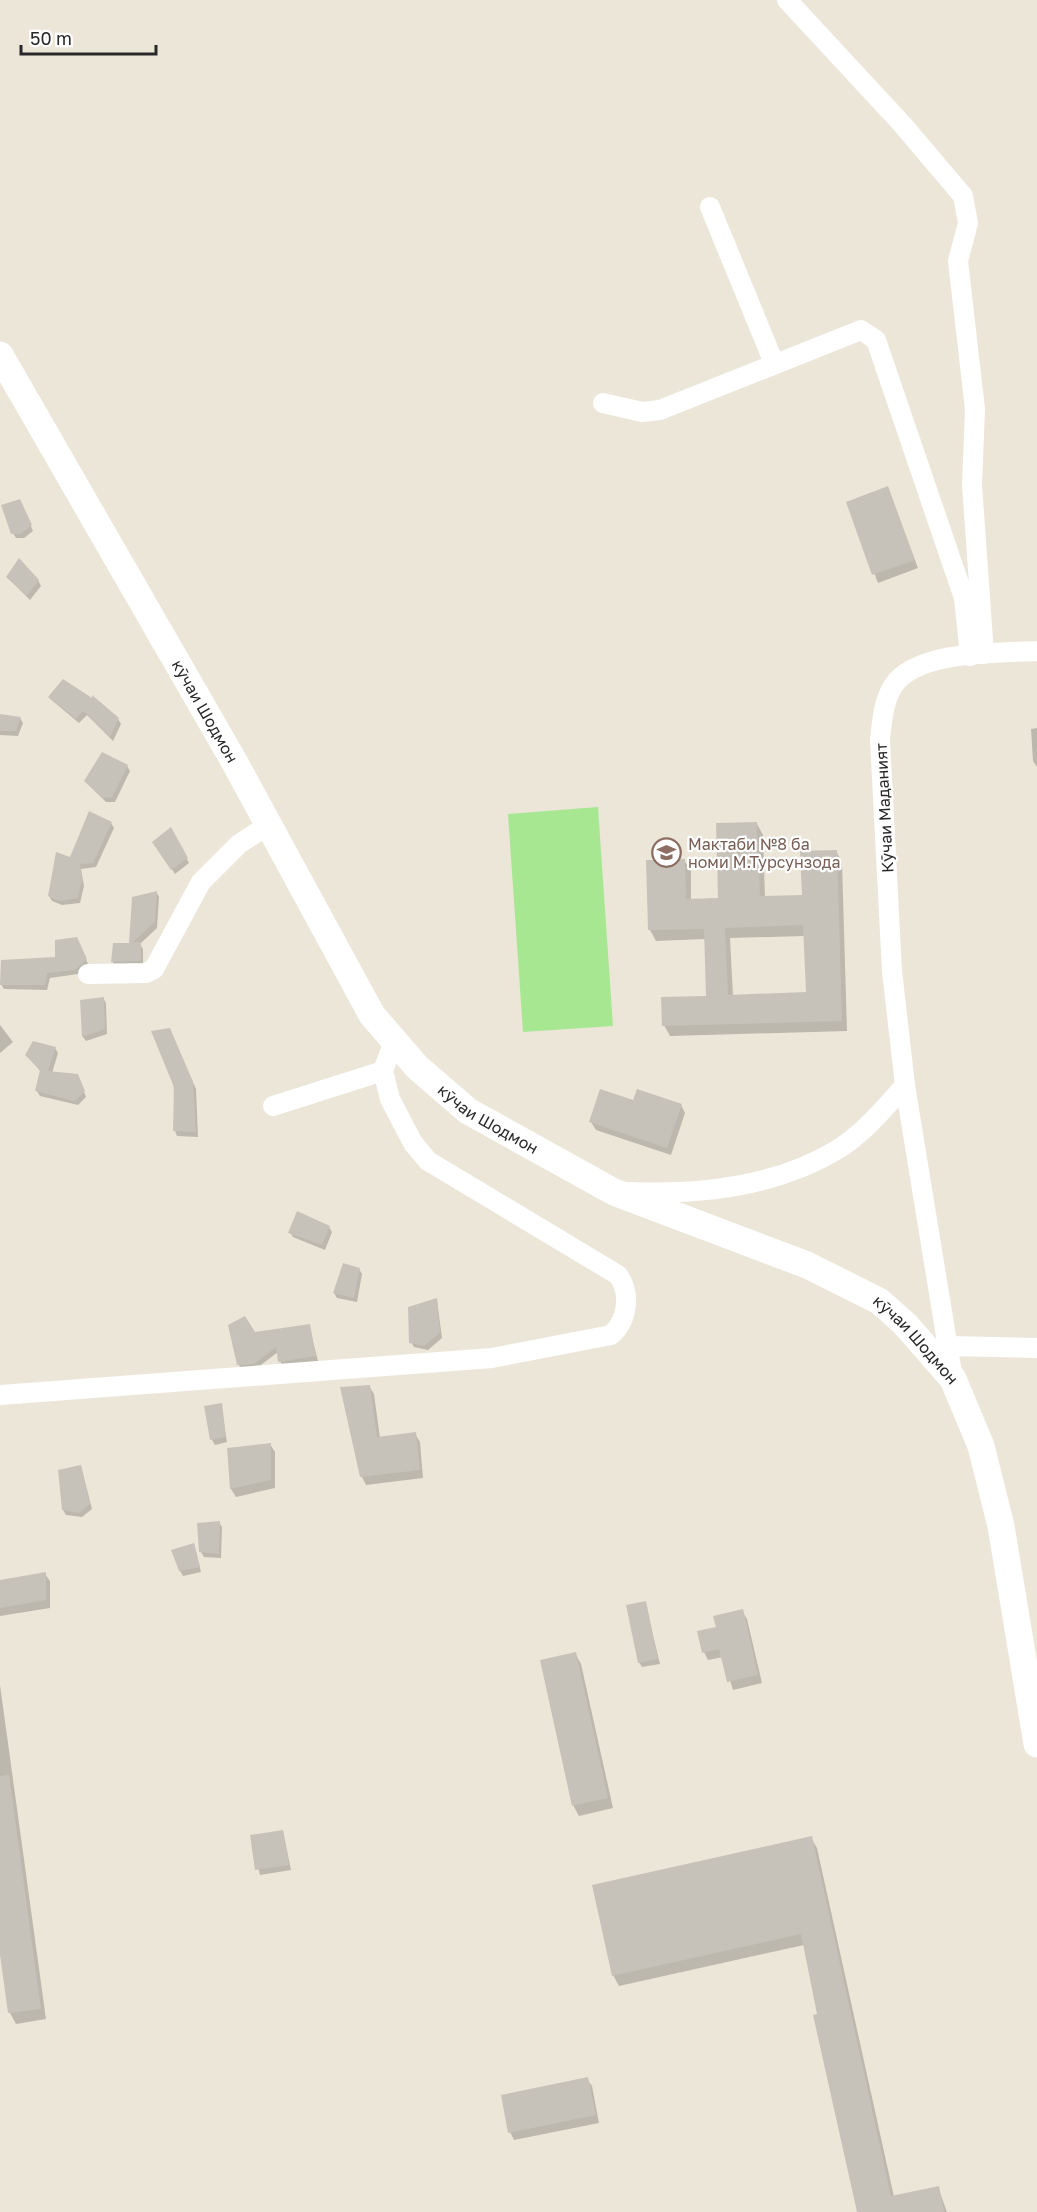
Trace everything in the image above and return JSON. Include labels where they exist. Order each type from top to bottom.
[{"type":"main road","name":"кӯчаи Шодмон","points":[[0,355],[268,825],[372,1015],[394,1041],[443,1091],[468,1111],[614,1192],[807,1264],[879,1301],[905,1324],[953,1379],[981,1446],[1001,1526],[1037,1744]]},
{"type":"street","points":[[787,0],[902,124],[963,196],[967,206],[968,223],[958,261],[975,409],[972,485],[977,655]]},
{"type":"street","points":[[710,207],[774,363]]},
{"type":"street","points":[[603,403],[642,412],[660,410],[861,330],[876,340],[964,598],[977,655]]},
{"type":"street","name":"Кӯчаи Маданият","points":[[953,1379],[905,1085],[892,971],[880,740],[883,711],[893,686],[909,670],[932,661],[1037,651]]},
{"type":"street","points":[[88,974],[146,973],[154,969],[201,882],[239,844],[268,825]]},
{"type":"street","points":[[0,1395],[492,1358],[611,1335],[620,1323],[626,1303],[624,1288],[618,1275],[428,1161],[412,1143],[390,1099],[383,1071],[394,1041]]},
{"type":"street","points":[[273,1106],[383,1071]]},
{"type":"street","points":[[614,1192],[691,1193],[721,1189],[790,1172],[835,1151],[854,1138],[905,1085]]},
{"type":"street","points":[[949,1346],[1037,1348]]},
{"type":"green space","points":[[598,807],[613,1026],[523,1032],[508,814]]},
{"type":"building","points":[[888,486],[915,560],[872,575],[846,502]]},
{"type":"building","points":[[20,499],[32,525],[21,534],[11,534],[1,505]]},
{"type":"building","points":[[19,558],[39,580],[27,596],[6,577]]},
{"type":"building","points":[[63,679],[92,698],[92,695],[119,718],[110,737],[83,711],[76,719],[48,697]]},
{"type":"building","points":[[0,714],[21,717],[16,731],[0,731]]},
{"type":"building","points":[[102,752],[128,765],[112,797],[102,798],[84,781]]},
{"type":"building","points":[[89,811],[112,822],[93,863],[80,864],[82,880],[78,898],[59,901],[48,896],[56,852],[70,857]]},
{"type":"building","points":[[757,822],[760,896],[802,895],[800,851],[837,850],[842,1021],[662,1026],[661,997],[706,996],[704,929],[648,930],[646,860],[685,859],[686,899],[718,898],[716,823]],"holes":[[[803,925],[806,992],[728,995],[725,928]]]},
{"type":"building","points":[[171,827],[188,858],[171,870],[152,842]]},
{"type":"building","points":[[157,891],[155,922],[133,942],[141,942],[141,961],[111,962],[113,943],[129,943],[132,897]]},
{"type":"building","points":[[77,937],[87,959],[75,970],[47,973],[45,985],[0,985],[1,960],[55,957],[55,940]]},
{"type":"building","points":[[104,997],[105,1029],[82,1037],[80,1000]]},
{"type":"building","points":[[170,1028],[193,1082],[196,1132],[173,1131],[174,1087],[151,1031]]},
{"type":"building","points":[[33,1041],[56,1047],[48,1071],[78,1074],[85,1091],[75,1101],[35,1091],[40,1070],[25,1055]]},
{"type":"building","points":[[600,1089],[633,1100],[637,1089],[682,1104],[667,1148],[589,1122]]},
{"type":"building","points":[[297,1211],[330,1226],[322,1245],[288,1233]]},
{"type":"building","points":[[343,1263],[360,1268],[354,1298],[333,1293]]},
{"type":"building","points":[[437,1298],[440,1333],[424,1346],[409,1343],[408,1307]]},
{"type":"building","points":[[245,1316],[255,1332],[310,1324],[316,1356],[278,1362],[276,1347],[254,1364],[237,1365],[228,1325]]},
{"type":"building","points":[[370,1385],[377,1437],[416,1432],[420,1470],[360,1477],[340,1387]]},
{"type":"building","points":[[222,1403],[226,1437],[210,1440],[204,1406]]},
{"type":"building","points":[[271,1443],[271,1480],[230,1489],[227,1448]]},
{"type":"building","points":[[81,1465],[90,1504],[79,1513],[62,1510],[58,1470]]},
{"type":"building","points":[[220,1521],[219,1554],[199,1552],[197,1523]]},
{"type":"building","points":[[194,1543],[200,1567],[179,1571],[171,1550]]},
{"type":"building","points":[[46,1572],[46,1600],[0,1608],[0,1580]]},
{"type":"building","points":[[646,1601],[658,1659],[638,1663],[626,1605]]},
{"type":"building","points":[[743,1609],[758,1675],[727,1682],[719,1649],[702,1653],[697,1631],[716,1627],[713,1616]]},
{"type":"building","points":[[576,1652],[608,1798],[572,1806],[540,1660]]},
{"type":"building","points":[[9,1775],[41,2009],[8,2013],[0,1955],[0,1776]]},
{"type":"building","points":[[283,1830],[289,1865],[255,1870],[250,1835]]},
{"type":"building","points":[[812,1836],[891,2196],[939,2186],[944,2212],[857,2212],[813,2015],[817,2014],[801,1934],[612,1976],[592,1885]]},
{"type":"building","points":[[588,2077],[596,2115],[508,2133],[501,2095]]},
{"type":"place","name":"Мактаби №8 ба номи М.Турсунзода","points":[[667,853]]}]
